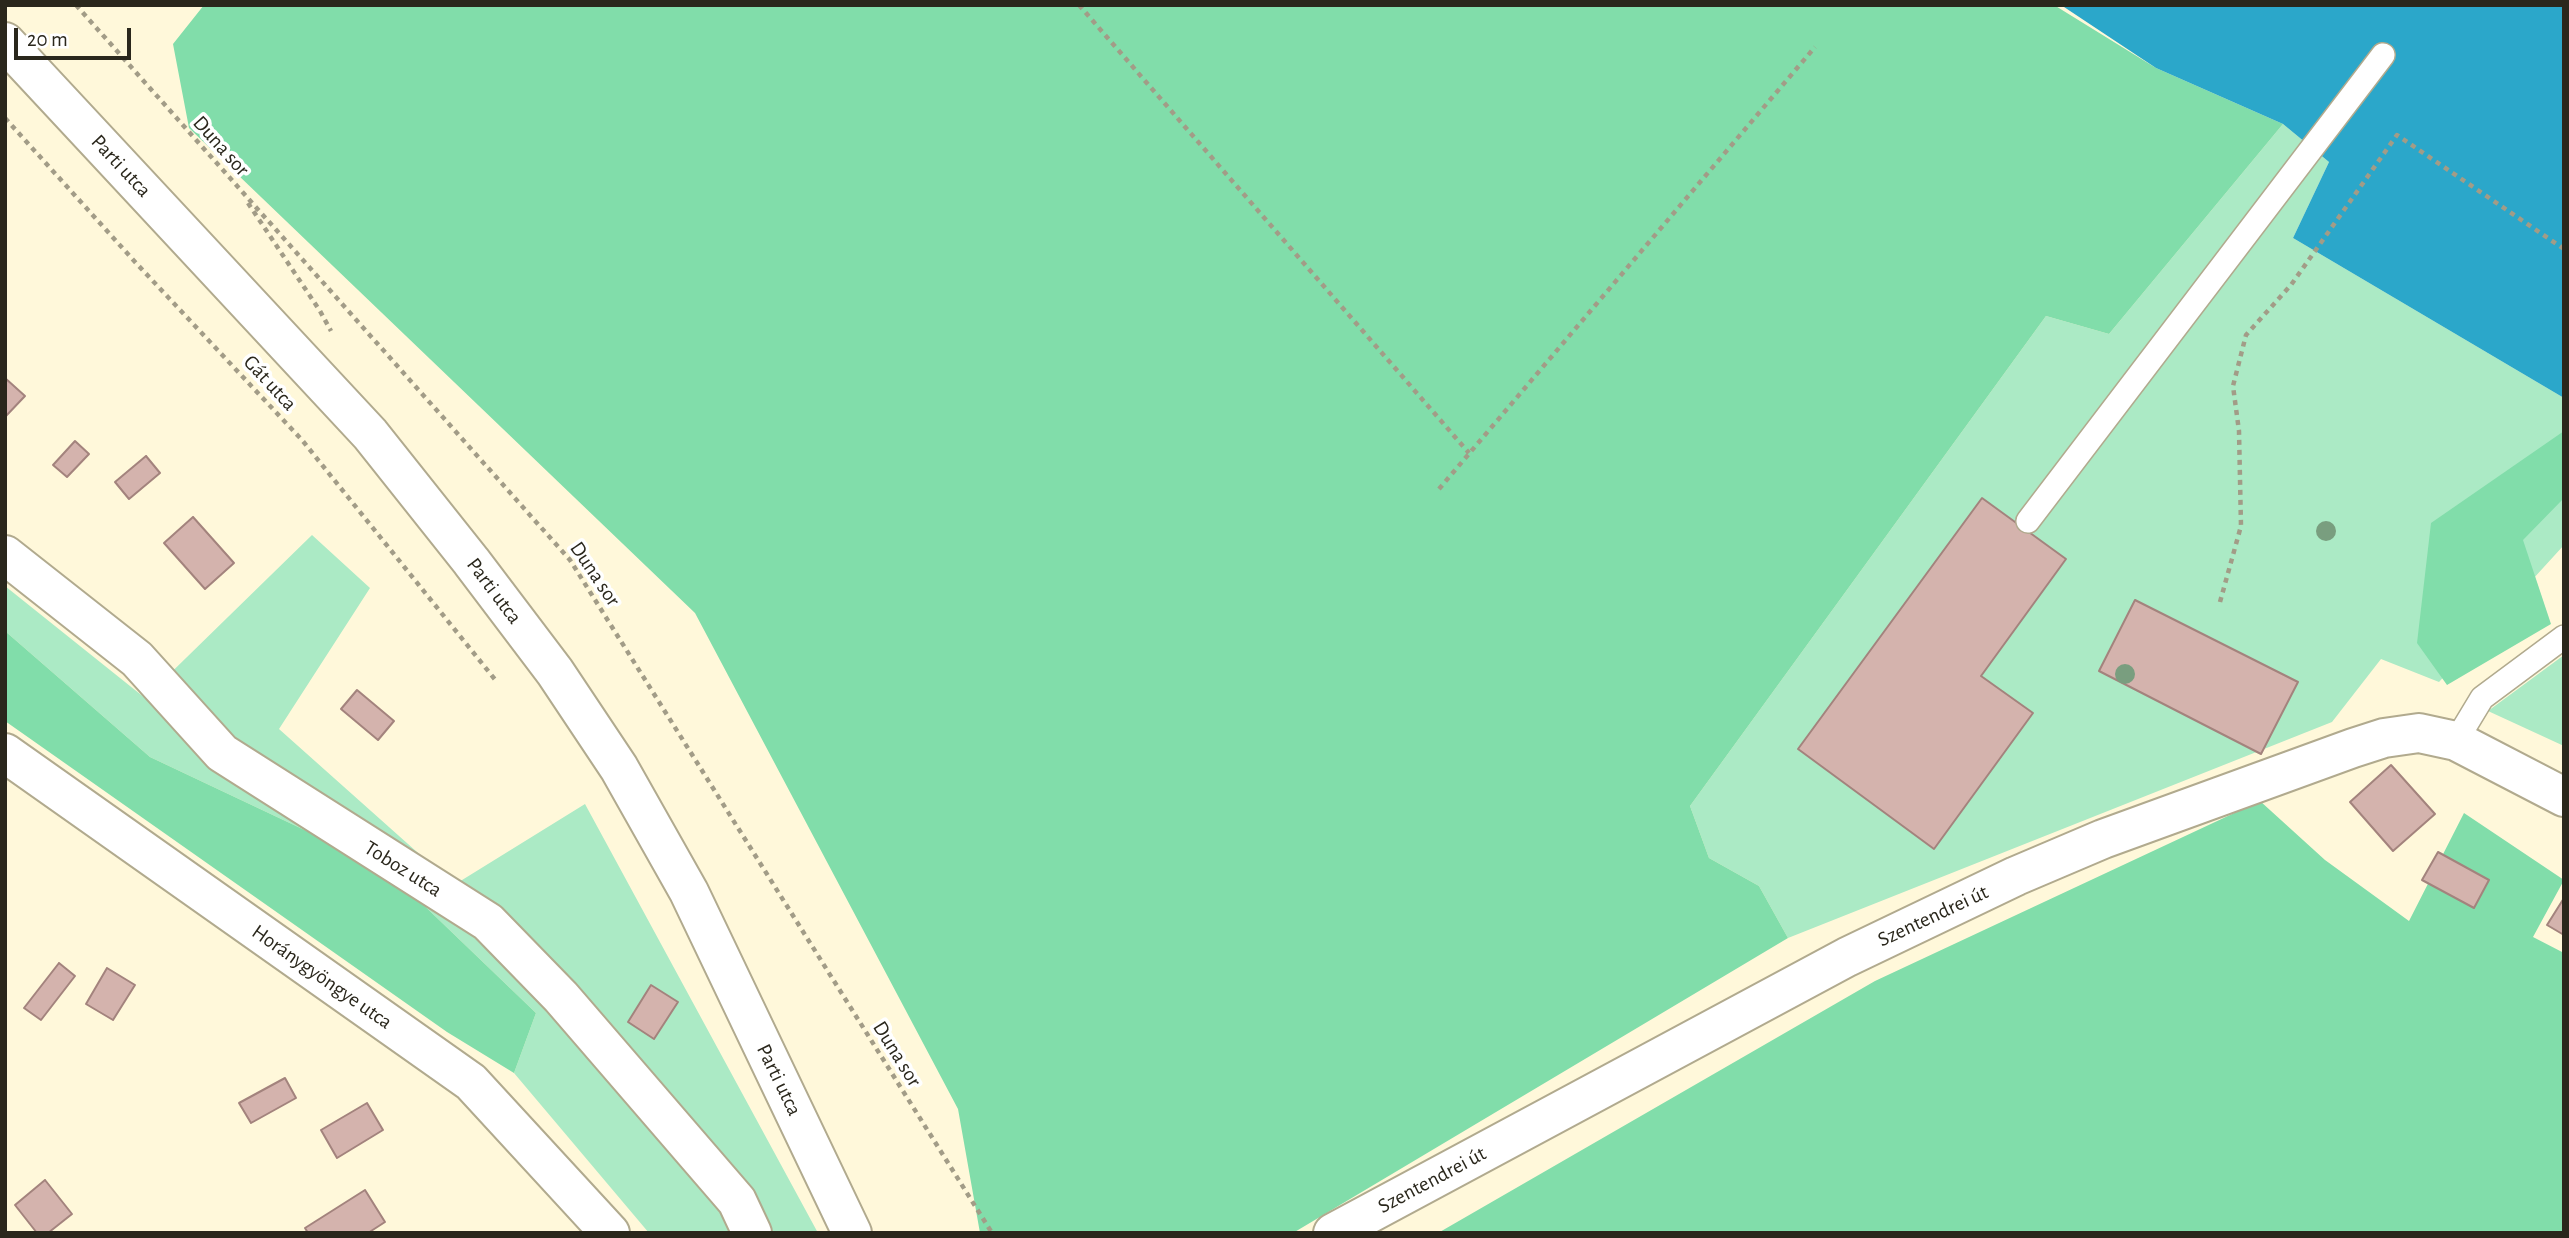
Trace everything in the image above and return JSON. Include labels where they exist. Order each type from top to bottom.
[{"type":"street","name":"Parti utca","points":[[5,42],[370,434],[555,672],[619,768],[689,891],[852,1233]]},
{"type":"street","name":"Toboz utca","points":[[5,555],[137,659],[222,753],[488,922],[561,997],[737,1201],[752,1233]]},
{"type":"street","name":"Szentendrei út","points":[[1333,1233],[1847,957],[2016,876],[2103,839],[2384,738],[2419,733],[2456,741],[2564,797]]},
{"type":"street","name":"Horánygyöngye utca","points":[[5,753],[471,1082],[610,1233]]},
{"type":"lane","points":[[2028,521],[2383,55]]},
{"type":"lane","points":[[2456,741],[2482,698],[2564,638]]},
{"type":"path","name":"Duna sor","points":[[76,5],[570,560],[753,856],[992,1233]]},
{"type":"path","points":[[1079,5],[1469,453]]},
{"type":"path","points":[[1439,489],[1815,47]]},
{"type":"path","name":"Gát utca","points":[[5,118],[302,440],[497,682]]},
{"type":"path","points":[[2220,602],[2241,526],[2239,431],[2233,386],[2246,335],[2291,285],[2397,135],[2564,249]]},
{"type":"path","points":[[237,187],[332,333]]},
{"type":"green space","points":[[204,5],[2054,5],[2156,68],[2283,124],[2109,334],[2046,316],[1690,806],[1709,858],[1759,886],[1788,938],[1293,1233],[980,1233],[958,1109],[695,613],[189,128],[173,44]]},
{"type":"green space","points":[[2283,124],[2329,162],[2293,238],[2564,398],[2564,545],[2439,682],[2381,659],[2332,722],[1788,938],[1759,886],[1709,858],[1690,806],[2046,316],[2109,334]]},
{"type":"green space","points":[[2564,431],[2564,498],[2523,540],[2551,624],[2447,685],[2417,643],[2431,523]]},
{"type":"green space","points":[[312,535],[370,588],[279,729],[454,885],[585,804],[818,1233],[649,1233],[514,1073],[536,1013],[385,868],[150,757],[5,631],[5,586],[145,698]]},
{"type":"green space","points":[[5,631],[150,757],[385,868],[536,1013],[514,1073],[447,1032],[5,721]]},
{"type":"green space","points":[[2564,655],[2564,746],[2488,711]]},
{"type":"green space","points":[[2260,801],[2325,860],[2409,921],[2464,813],[2564,880],[2533,937],[2564,953],[2564,1233],[1438,1233],[1875,981]]},
{"type":"water","points":[[2061,5],[2564,5],[2564,398],[2293,238],[2329,162],[2283,124],[2156,68]]},
{"type":"building","points":[[5,378],[25,396],[5,417]]},
{"type":"building","points":[[75,441],[89,454],[67,477],[53,465]]},
{"type":"building","points":[[146,456],[160,473],[129,499],[115,482]]},
{"type":"building","points":[[1982,498],[2066,559],[1981,676],[2033,713],[1934,849],[1798,749]]},
{"type":"building","points":[[193,517],[234,563],[205,589],[164,543]]},
{"type":"building","points":[[2135,600],[2298,682],[2261,754],[2099,671]]},
{"type":"building","points":[[357,690],[394,721],[378,740],[341,709]]},
{"type":"building","points":[[2391,765],[2435,814],[2393,851],[2350,802]]},
{"type":"building","points":[[2438,852],[2489,880],[2474,908],[2422,880]]},
{"type":"building","points":[[2564,898],[2564,935],[2547,925]]},
{"type":"building","points":[[59,963],[75,976],[41,1020],[24,1008]]},
{"type":"building","points":[[107,968],[135,985],[113,1020],[86,1004]]},
{"type":"building","points":[[651,985],[678,1002],[654,1039],[628,1022]]},
{"type":"building","points":[[285,1078],[296,1098],[251,1123],[239,1103]]},
{"type":"building","points":[[367,1103],[383,1130],[337,1158],[321,1130]]},
{"type":"building","points":[[45,1180],[72,1214],[48,1233],[37,1233],[15,1205]]},
{"type":"building","points":[[365,1190],[385,1222],[368,1233],[308,1233],[305,1228]]}]
